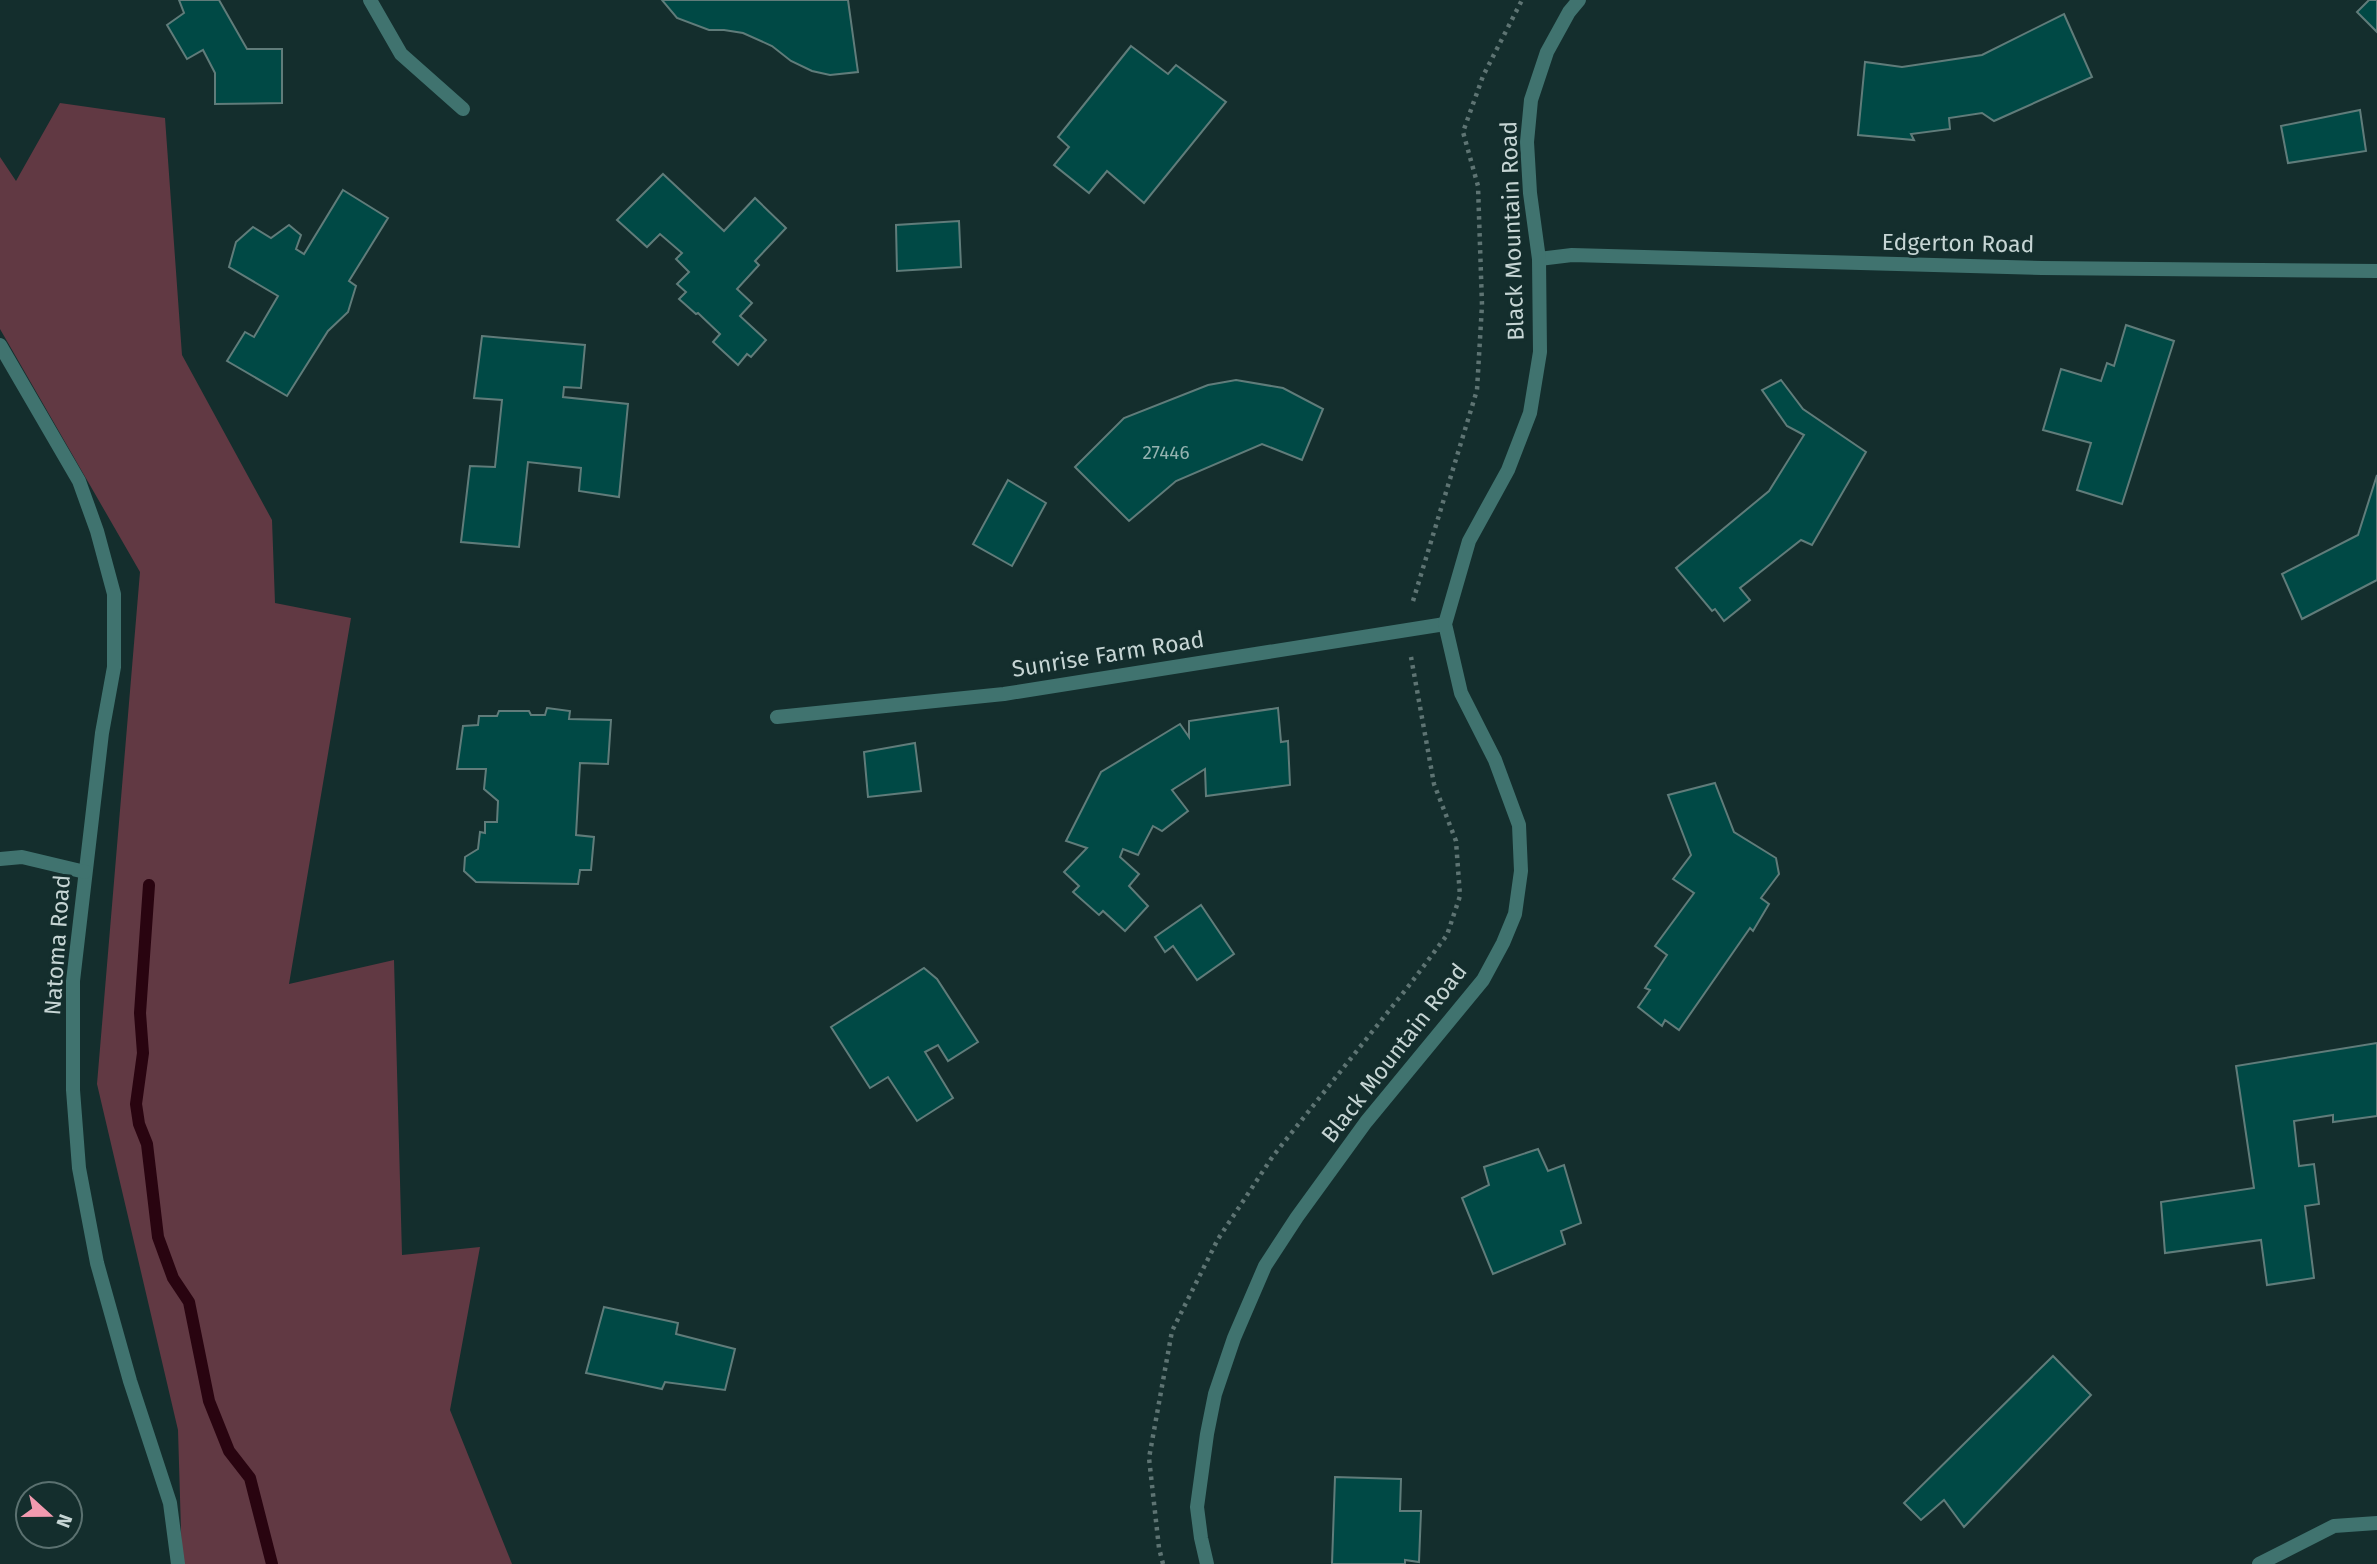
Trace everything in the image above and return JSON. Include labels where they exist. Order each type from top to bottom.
[{"type":"street","points":[[370,0],[401,54],[463,108]]},
{"type":"street","name":"Black Mountain Road","points":[[1207,1564],[1200,1538],[1198,1507],[1214,1394],[1234,1338],[1265,1266],[1366,1122],[1483,980],[1515,914],[1521,872],[1518,825],[1495,760],[1461,693],[1445,624],[1469,541],[1508,470],[1530,413],[1540,352],[1539,259],[1527,142],[1531,100],[1547,52],[1569,12],[1579,0]]},
{"type":"street","name":"Edgerton Road","points":[[1539,259],[1572,255],[2042,268],[2377,271]]},
{"type":"street","name":"Natoma Road","points":[[0,345],[79,481],[97,531],[114,594],[114,667],[102,733],[73,981],[73,1090],[79,1168],[97,1263],[130,1381],[170,1503],[178,1564]]},
{"type":"street","name":"Sunrise Farm Road","points":[[777,717],[1004,694],[1445,624]]},
{"type":"street","points":[[0,859],[22,857],[85,872]]},
{"type":"street","points":[[2259,1564],[2334,1526],[2377,1522]]},
{"type":"path","points":[[1163,1564],[1149,1458],[1172,1331],[1218,1239],[1273,1156],[1412,983],[1447,935],[1460,896],[1456,841],[1434,784],[1405,629],[1477,390],[1482,305],[1478,186],[1464,132],[1483,76],[1522,0]]},
{"type":"shaded area","points":[[60,103],[165,118],[182,355],[272,520],[275,603],[351,618],[289,984],[394,960],[402,1255],[480,1247],[450,1410],[512,1564],[182,1564],[178,1430],[97,1084],[140,572],[0,329],[0,157],[16,181]]},
{"type":"building","points":[[179,0],[219,0],[247,49],[282,49],[282,103],[215,104],[215,73],[203,50],[187,59],[167,25],[184,13]]},
{"type":"building","points":[[662,0],[848,0],[858,72],[830,75],[812,71],[791,61],[772,46],[743,33],[709,30],[677,18]]},
{"type":"building","points":[[2369,0],[2377,0],[2377,32],[2357,12]]},
{"type":"building","points":[[2064,14],[2092,77],[1994,121],[1982,113],[1949,118],[1950,129],[1911,134],[1914,140],[1858,135],[1865,62],[1902,67],[1982,55]]},
{"type":"building","points":[[1131,46],[1168,74],[1176,65],[1226,102],[1144,203],[1107,171],[1089,193],[1054,165],[1069,147],[1058,137]]},
{"type":"building","points":[[2360,110],[2366,151],[2288,163],[2281,126]]},
{"type":"building","points":[[663,174],[724,231],[755,198],[786,228],[755,261],[759,265],[737,289],[752,303],[740,316],[766,340],[751,357],[747,354],[738,365],[713,342],[720,334],[679,299],[686,292],[677,284],[689,272],[676,259],[682,253],[660,234],[647,247],[617,220]]},
{"type":"building","points":[[343,190],[388,218],[349,281],[356,286],[348,312],[328,331],[287,396],[227,361],[245,332],[254,337],[278,296],[229,267],[236,242],[253,227],[271,238],[289,225],[301,235],[296,249],[304,254]]},
{"type":"building","points":[[959,221],[961,267],[897,271],[896,225]]},
{"type":"building","points":[[2126,325],[2174,341],[2122,504],[2077,490],[2091,443],[2043,430],[2061,369],[2101,381],[2107,363],[2114,366]]},
{"type":"building","points":[[482,336],[585,345],[581,388],[564,387],[563,397],[628,404],[619,497],[579,491],[581,468],[528,462],[519,547],[461,542],[470,466],[495,467],[502,400],[474,398]]},
{"type":"building","points":[[1236,380],[1283,388],[1323,409],[1302,460],[1262,444],[1176,481],[1129,521],[1075,467],[1124,418],[1208,385]]},
{"type":"building","points":[[1781,380],[1803,409],[1866,452],[1812,545],[1801,540],[1740,588],[1750,600],[1724,621],[1715,609],[1712,611],[1676,568],[1769,491],[1804,435],[1787,426],[1762,390]]},
{"type":"building","points":[[2377,475],[2377,580],[2302,619],[2282,574],[2358,535]]},
{"type":"building","points":[[1008,480],[1046,503],[1012,566],[973,544]]},
{"type":"building","points":[[547,708],[570,711],[569,719],[611,720],[608,764],[580,763],[576,835],[594,837],[591,870],[580,870],[578,884],[476,882],[464,871],[465,857],[478,849],[480,832],[485,833],[485,822],[497,822],[498,801],[484,789],[486,769],[457,769],[463,726],[478,725],[479,716],[497,716],[499,711],[529,711],[531,715],[545,715]]},
{"type":"building","points":[[1278,708],[1281,742],[1288,741],[1290,785],[1206,796],[1205,769],[1172,790],[1188,811],[1162,831],[1153,826],[1138,855],[1123,849],[1120,857],[1139,874],[1129,886],[1148,906],[1125,931],[1103,911],[1099,915],[1073,892],[1079,886],[1064,872],[1087,848],[1066,841],[1101,772],[1180,724],[1189,737],[1189,721]]},
{"type":"building","points":[[915,743],[921,791],[868,797],[864,752]]},
{"type":"building","points":[[1715,783],[1734,832],[1776,858],[1779,874],[1761,898],[1769,904],[1753,931],[1750,928],[1679,1030],[1665,1020],[1662,1026],[1638,1007],[1650,990],[1645,988],[1667,955],[1655,946],[1694,893],[1673,879],[1691,855],[1668,795]]},
{"type":"building","points":[[1201,905],[1234,954],[1197,980],[1173,946],[1165,952],[1155,937]]},
{"type":"building","points":[[924,968],[937,979],[978,1042],[948,1061],[938,1045],[925,1052],[953,1098],[917,1121],[888,1077],[870,1088],[831,1027]]},
{"type":"building","points":[[2377,1043],[2377,1116],[2333,1122],[2333,1115],[2294,1121],[2299,1166],[2314,1164],[2319,1204],[2305,1206],[2314,1278],[2267,1285],[2261,1240],[2165,1253],[2161,1202],[2254,1188],[2236,1066]]},
{"type":"building","points":[[1538,1149],[1548,1171],[1564,1165],[1581,1223],[1561,1231],[1565,1244],[1493,1274],[1462,1198],[1489,1185],[1484,1167]]},
{"type":"building","points":[[604,1307],[678,1323],[676,1334],[735,1349],[725,1390],[665,1382],[662,1389],[586,1373]]},
{"type":"building","points":[[2053,1356],[2091,1395],[1964,1527],[1944,1500],[1921,1520],[1904,1503]]},
{"type":"building","points":[[1335,1477],[1401,1479],[1400,1511],[1421,1511],[1419,1562],[1405,1560],[1405,1564],[1332,1564]]},
{"type":"waterway","points":[[149,885],[140,1013],[143,1053],[136,1104],[139,1124],[147,1144],[158,1237],[173,1278],[189,1302],[209,1401],[229,1451],[250,1478],[272,1564]]}]
